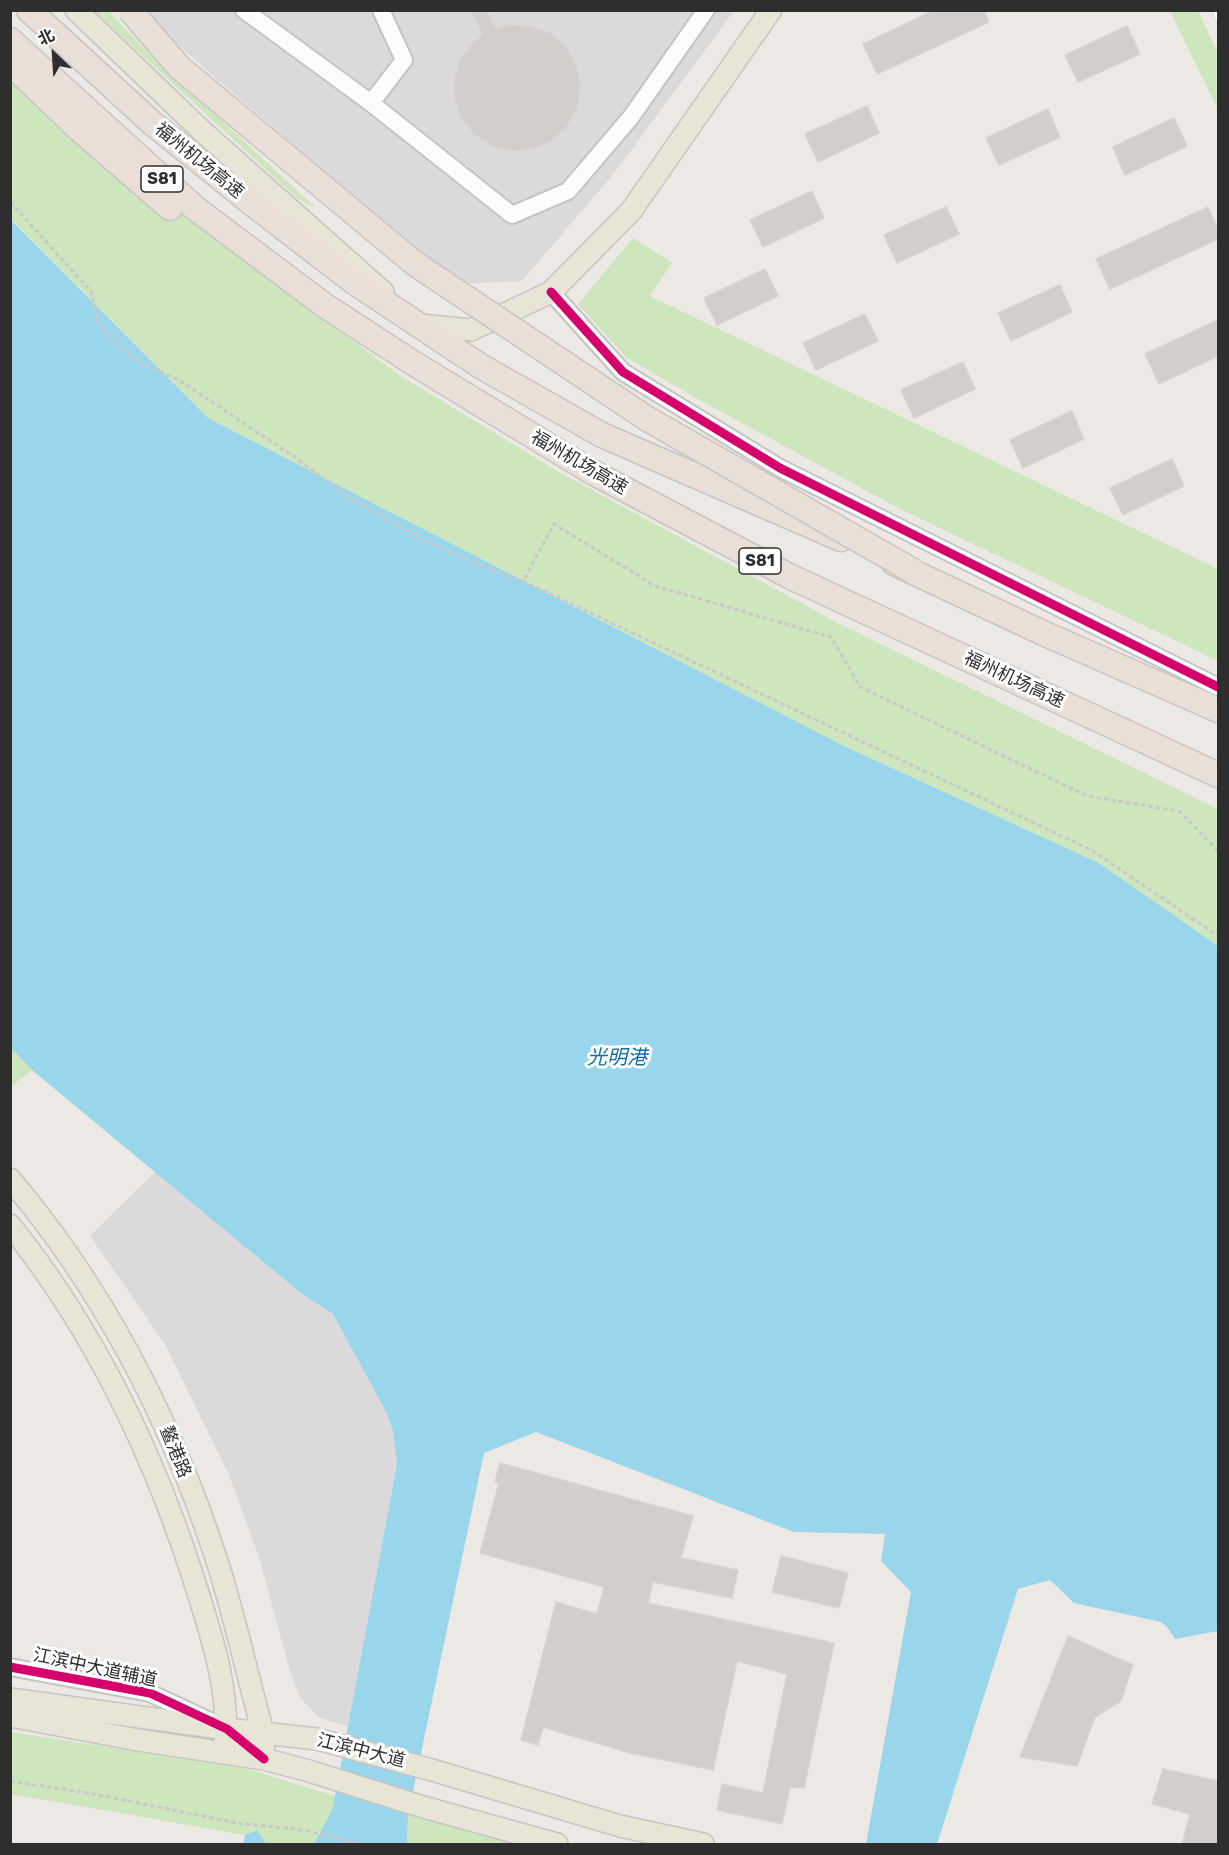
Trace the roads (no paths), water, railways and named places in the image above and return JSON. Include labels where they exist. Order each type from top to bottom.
[{"type":"highway","name":"福州机场高速","points":[[29,10],[152,123],[250,202],[354,282],[482,367],[602,435],[913,571],[1042,633],[1218,710]]},
{"type":"highway","points":[[130,10],[179,67],[414,263],[646,418],[913,571]]},
{"type":"highway","name":"福州机场高速","points":[[10,40],[195,208],[324,305],[413,363],[592,472],[790,577],[1218,775]]},
{"type":"highway","points":[[10,63],[79,129],[180,216],[324,305]]},
{"type":"main road","points":[[76,10],[202,131],[420,325],[471,330],[551,292],[632,211],[771,10]]},
{"type":"main road","name":"鳌港路","points":[[10,1179],[53,1234],[86,1284],[135,1365],[160,1416],[217,1561],[263,1732],[264,1759]]},
{"type":"main road","name":"鳌港路","points":[[10,1225],[50,1279],[101,1360],[125,1407],[172,1512],[206,1618],[222,1679],[227,1729],[224,1752]]},
{"type":"main road","name":"江滨中大道","points":[[10,1699],[317,1739],[432,1770],[620,1826],[703,1845]]},
{"type":"main road","name":"江滨中大道","points":[[10,1716],[138,1740],[264,1759],[326,1775],[420,1806],[557,1845]]},
{"type":"street","points":[[244,10],[372,103],[512,215],[568,191],[631,117],[706,10]]},
{"type":"street","points":[[372,103],[404,60],[381,10]]},
{"type":"street","points":[[551,292],[623,372],[780,468],[1218,687]]},
{"type":"street","name":"江滨中大道辅道","points":[[10,1667],[150,1693],[227,1729],[264,1759]]},
{"type":"water","name":"光明港","points":[[10,219],[208,418],[844,746],[1099,863],[1218,946],[1218,1631],[1175,1639],[1161,1622],[1074,1603],[1050,1580],[1018,1589],[937,1844],[866,1844],[911,1592],[881,1561],[885,1534],[794,1532],[536,1432],[484,1453],[408,1815],[407,1844],[314,1844],[332,1810],[335,1796],[397,1464],[393,1431],[386,1412],[333,1314],[302,1294],[32,1070],[11,1048]]},
{"type":"water","points":[[257,1830],[266,1843],[272,1844],[243,1844],[245,1835]]},
{"type":"railway","points":[[1215,10],[1218,19]]}]
